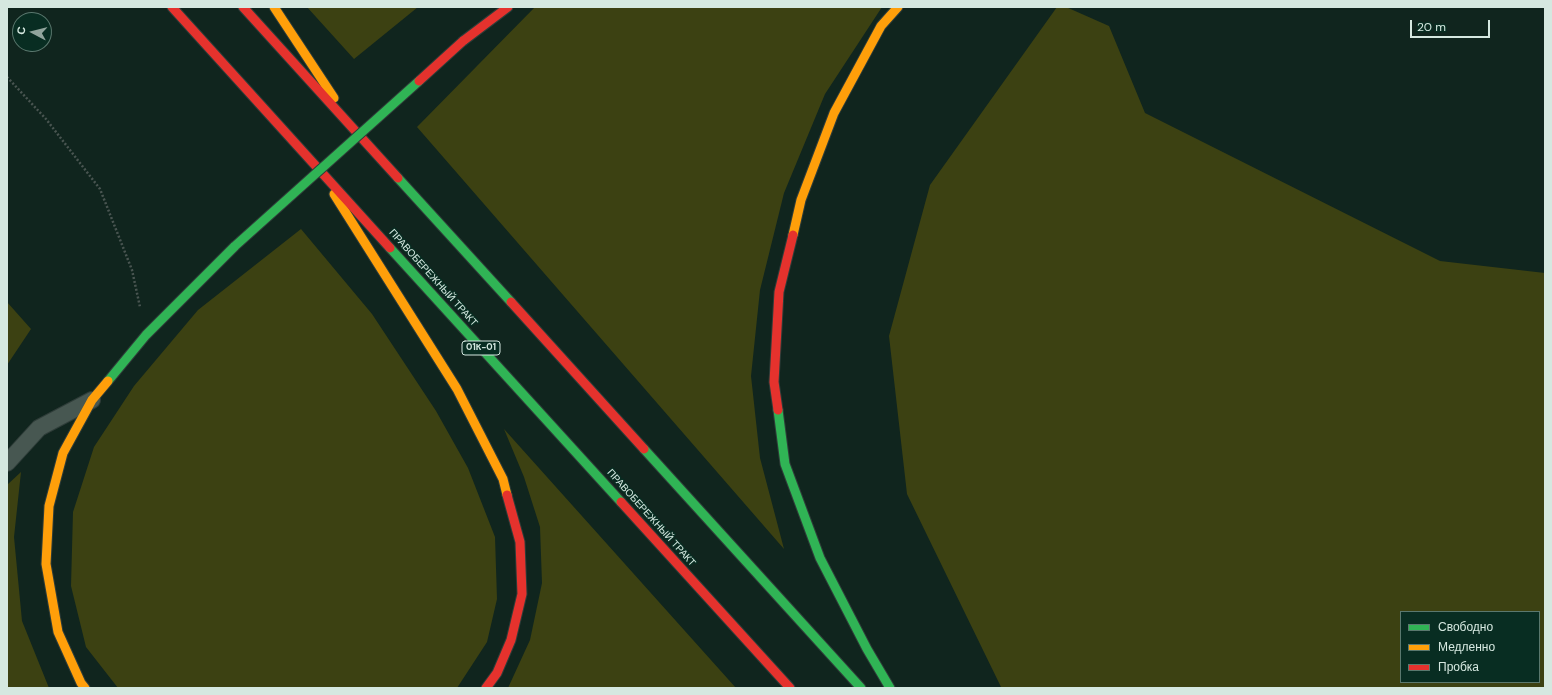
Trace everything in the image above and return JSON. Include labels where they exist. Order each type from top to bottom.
[{"type":"main road","name":"ПРАВОБЕРЕЖНЫЙ ТРАКТ","points":[[172,7],[790,688]]},
{"type":"main road","points":[[243,7],[861,688]]},
{"type":"main road","points":[[274,7],[355,130]]},
{"type":"main road","points":[[85,688],[81,683],[58,632],[46,564],[49,506],[63,453],[92,400],[146,334],[235,246],[463,41],[508,7]]},
{"type":"main road","points":[[890,688],[867,649],[820,558],[785,464],[774,382],[779,292],[801,200],[834,113],[881,26],[898,7]]},
{"type":"main road","points":[[316,166],[456,389],[504,479],[520,542],[522,594],[511,640],[497,672],[486,688]]},
{"type":"lane","points":[[7,463],[39,428],[92,400]]},
{"type":"path","points":[[7,77],[46,119],[100,189],[132,270],[146,334]]},
{"type":"green space","points":[[307,7],[418,7],[354,59]]},
{"type":"green space","points":[[535,7],[882,7],[825,94],[784,193],[760,290],[751,376],[760,458],[784,549],[417,127]]},
{"type":"green space","points":[[1057,7],[1066,7],[1109,26],[1145,113],[1440,261],[1545,273],[1545,688],[1001,687],[907,494],[889,336],[930,185]]},
{"type":"green space","points":[[301,229],[372,314],[436,411],[468,468],[495,537],[497,599],[487,642],[457,688],[118,688],[86,647],[71,586],[73,512],[94,447],[134,386],[198,310]]},
{"type":"green space","points":[[7,302],[31,329],[7,365]]},
{"type":"green space","points":[[504,429],[736,688],[508,688],[530,640],[542,583],[540,527],[524,477]]},
{"type":"green space","points":[[21,472],[14,537],[22,621],[49,688],[7,688],[7,485]]},
{"type":"traffic: fast","points":[[235,246],[419,81]]},
{"type":"traffic: fast","points":[[398,178],[511,302]]},
{"type":"traffic: fast","points":[[108,381],[146,335],[235,246]]},
{"type":"traffic: fast","points":[[390,248],[621,502]]},
{"type":"traffic: fast","points":[[778,410],[785,464],[820,558],[867,649],[890,688]]},
{"type":"traffic: fast","points":[[644,449],[861,688]]},
{"type":"traffic: slow","points":[[274,7],[334,98]]},
{"type":"traffic: slow","points":[[793,235],[801,200],[834,113],[881,26],[898,7]]},
{"type":"traffic: slow","points":[[334,194],[457,389],[503,479],[507,495]]},
{"type":"traffic: slow","points":[[85,688],[81,683],[58,632],[46,564],[49,506],[63,453],[92,400],[108,381]]},
{"type":"traffic: jam","points":[[172,7],[390,248]]},
{"type":"traffic: jam","points":[[243,7],[398,178]]},
{"type":"traffic: jam","points":[[463,41],[508,7]]},
{"type":"traffic: jam","points":[[419,81],[463,41]]},
{"type":"traffic: jam","points":[[778,410],[774,382],[779,292],[793,235]]},
{"type":"traffic: jam","points":[[511,302],[644,449]]},
{"type":"traffic: jam","points":[[486,688],[497,673],[511,640],[522,594],[520,542],[507,495]]},
{"type":"traffic: jam","points":[[621,502],[790,688]]}]
